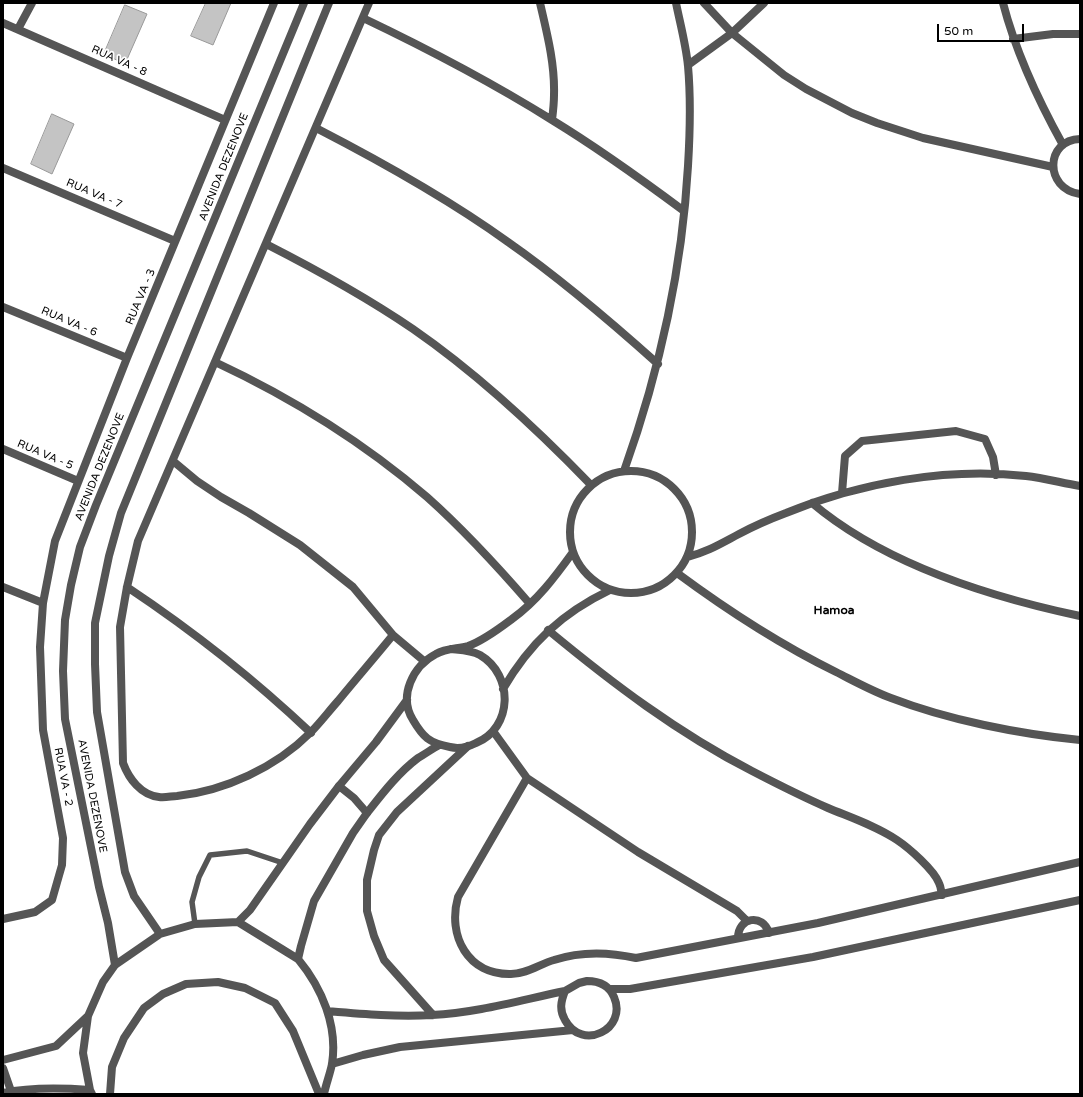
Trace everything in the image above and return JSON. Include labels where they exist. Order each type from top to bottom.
[{"type":"street","points":[[18,29],[32,3]]},
{"type":"street","name":"RUA VA - 3","points":[[43,603],[55,541],[78,481],[127,358],[274,3]]},
{"type":"street","name":"AVENIDA DEZENOVE","points":[[115,965],[108,923],[98,887],[66,719],[62,671],[70,585],[80,546],[96,505],[304,3]]},
{"type":"street","name":"AVENIDA DEZENOVE","points":[[160,934],[134,896],[125,872],[97,712],[95,623],[109,556],[122,513],[329,3]]},
{"type":"street","points":[[369,3],[138,541],[127,587],[120,627],[124,763],[130,778],[140,789],[153,796],[160,797],[186,794],[218,787],[237,780],[268,765],[298,745],[311,733],[393,635]]},
{"type":"street","points":[[540,3],[550,46],[553,70],[554,95],[552,120]]},
{"type":"street","points":[[624,471],[640,426],[658,364],[670,314],[676,280],[684,211],[689,149],[688,65],[676,3]]},
{"type":"street","points":[[704,3],[732,33],[784,75],[852,114],[924,138],[1053,167]]},
{"type":"street","points":[[688,65],[732,33],[764,3]]},
{"type":"street","points":[[1002,3],[1014,39],[1036,93],[1063,145]]},
{"type":"street","points":[[363,18],[459,66],[552,120],[610,157],[684,211]]},
{"type":"street","name":"RUA VA - 8","points":[[3,23],[225,120]]},
{"type":"street","points":[[1014,39],[1054,34],[1080,34]]},
{"type":"street","points":[[316,128],[406,176],[468,214],[585,300],[658,364]]},
{"type":"street","points":[[1080,139],[1070,140],[1057,151],[1053,167],[1058,182],[1064,188],[1071,192],[1080,194]]},
{"type":"street","name":"RUA VA - 7","points":[[3,168],[175,241]]},
{"type":"street","points":[[266,244],[342,284],[378,306],[448,355],[480,380],[521,416],[591,485]]},
{"type":"street","name":"RUA VA - 6","points":[[3,307],[127,358]]},
{"type":"street","points":[[215,362],[273,391],[310,412],[363,447],[399,474],[476,544],[530,604]]},
{"type":"street","points":[[842,493],[845,456],[862,441],[956,431],[986,439],[993,457],[996,475]]},
{"type":"street","name":"RUA VA - 5","points":[[3,449],[78,481]]},
{"type":"street","points":[[173,461],[197,481],[221,497],[300,545],[353,587],[393,635],[424,660]]},
{"type":"street","points":[[624,471],[643,472],[660,478],[674,489],[685,504],[691,521],[691,539],[686,557],[676,573],[663,584],[646,592],[628,594],[610,590],[594,581],[581,568],[573,552],[569,534],[572,516],[579,499],[591,485],[606,475],[624,471]]},
{"type":"street","points":[[686,557],[714,548],[762,523],[812,503],[842,493],[888,483],[934,477],[996,475],[1027,476],[1080,486]]},
{"type":"street","points":[[812,503],[827,516],[851,532],[904,560],[983,590],[1080,616]]},
{"type":"street","points":[[573,552],[545,588],[530,604],[498,629],[469,646],[437,653],[424,660],[415,672],[409,685],[407,700],[409,715],[421,733],[430,742],[454,748],[468,746],[482,741],[493,731],[501,719],[505,704],[505,690],[503,689],[523,657],[548,630],[577,607],[610,590]]},
{"type":"street","points":[[676,573],[716,602],[782,643],[835,672],[891,698],[926,709],[1000,728],[1080,740]]},
{"type":"street","points":[[3,587],[43,603]]},
{"type":"street","points":[[127,587],[168,614],[213,648],[268,694],[311,733]]},
{"type":"street","name":"RUA VA - 2","points":[[3,919],[35,912],[52,900],[62,865],[63,838],[43,730],[40,647],[43,603]]},
{"type":"street","points":[[548,630],[612,682],[714,750],[790,790],[870,825],[898,841],[922,861],[931,871],[939,882],[942,895]]},
{"type":"street","points":[[451,649],[466,650],[480,655],[492,664],[500,676],[505,690]]},
{"type":"street","points":[[238,922],[250,910],[339,786],[376,742],[407,700]]},
{"type":"street","points":[[493,731],[527,778],[638,852],[737,911],[747,921]]},
{"type":"street","points":[[298,959],[314,901],[367,813],[397,777],[417,759],[439,745]]},
{"type":"street","points":[[433,1015],[384,960],[374,936],[367,911],[367,880],[379,835],[387,824],[397,812],[468,746]]},
{"type":"street","points":[[527,778],[458,897],[455,907],[454,926],[457,936],[466,953],[479,965],[498,973],[519,974],[555,959],[570,956],[598,953],[617,954],[636,958],[770,933],[834,920],[1080,862]]},
{"type":"street","points":[[339,786],[354,798],[367,813]]},
{"type":"street","points":[[609,989],[630,989],[813,957],[1080,900]]},
{"type":"street","points":[[738,938],[741,926],[747,921],[761,921],[765,924],[770,933]]},
{"type":"street","points":[[3,1068],[7,1092],[69,1088],[91,1092],[84,1053],[88,1016],[103,982],[115,965],[160,934],[195,924],[238,922],[298,959],[305,967],[319,992],[328,1011],[332,1036],[332,1064],[324,1094]]},
{"type":"street","points":[[328,1011],[395,1016],[433,1015],[479,1010],[565,991],[579,983],[587,981],[599,983],[609,989],[614,996],[616,1004],[617,1012],[615,1020],[604,1032],[596,1035],[588,1036],[573,1030],[567,1025],[561,1011],[561,1000],[565,991]]},
{"type":"street","points":[[110,1094],[112,1068],[115,1060],[124,1038],[144,1008],[163,994],[186,984],[218,982],[246,988],[275,1002],[293,1031],[319,1094]]},
{"type":"street","points":[[3,1060],[56,1046],[88,1016]]},
{"type":"street","points":[[332,1064],[362,1055],[400,1047],[573,1030]]},
{"type":"lane","points":[[195,924],[192,902],[200,877],[210,855],[247,851],[283,863]]},
{"type":"building","points":[[206,3],[231,3],[213,45],[191,36]]},
{"type":"building","points":[[125,5],[147,14],[125,64],[104,54]]},
{"type":"building","points":[[52,114],[74,124],[52,174],[31,164]]},
{"type":"district","name":"Hamoa","points":[[834,611]]}]
